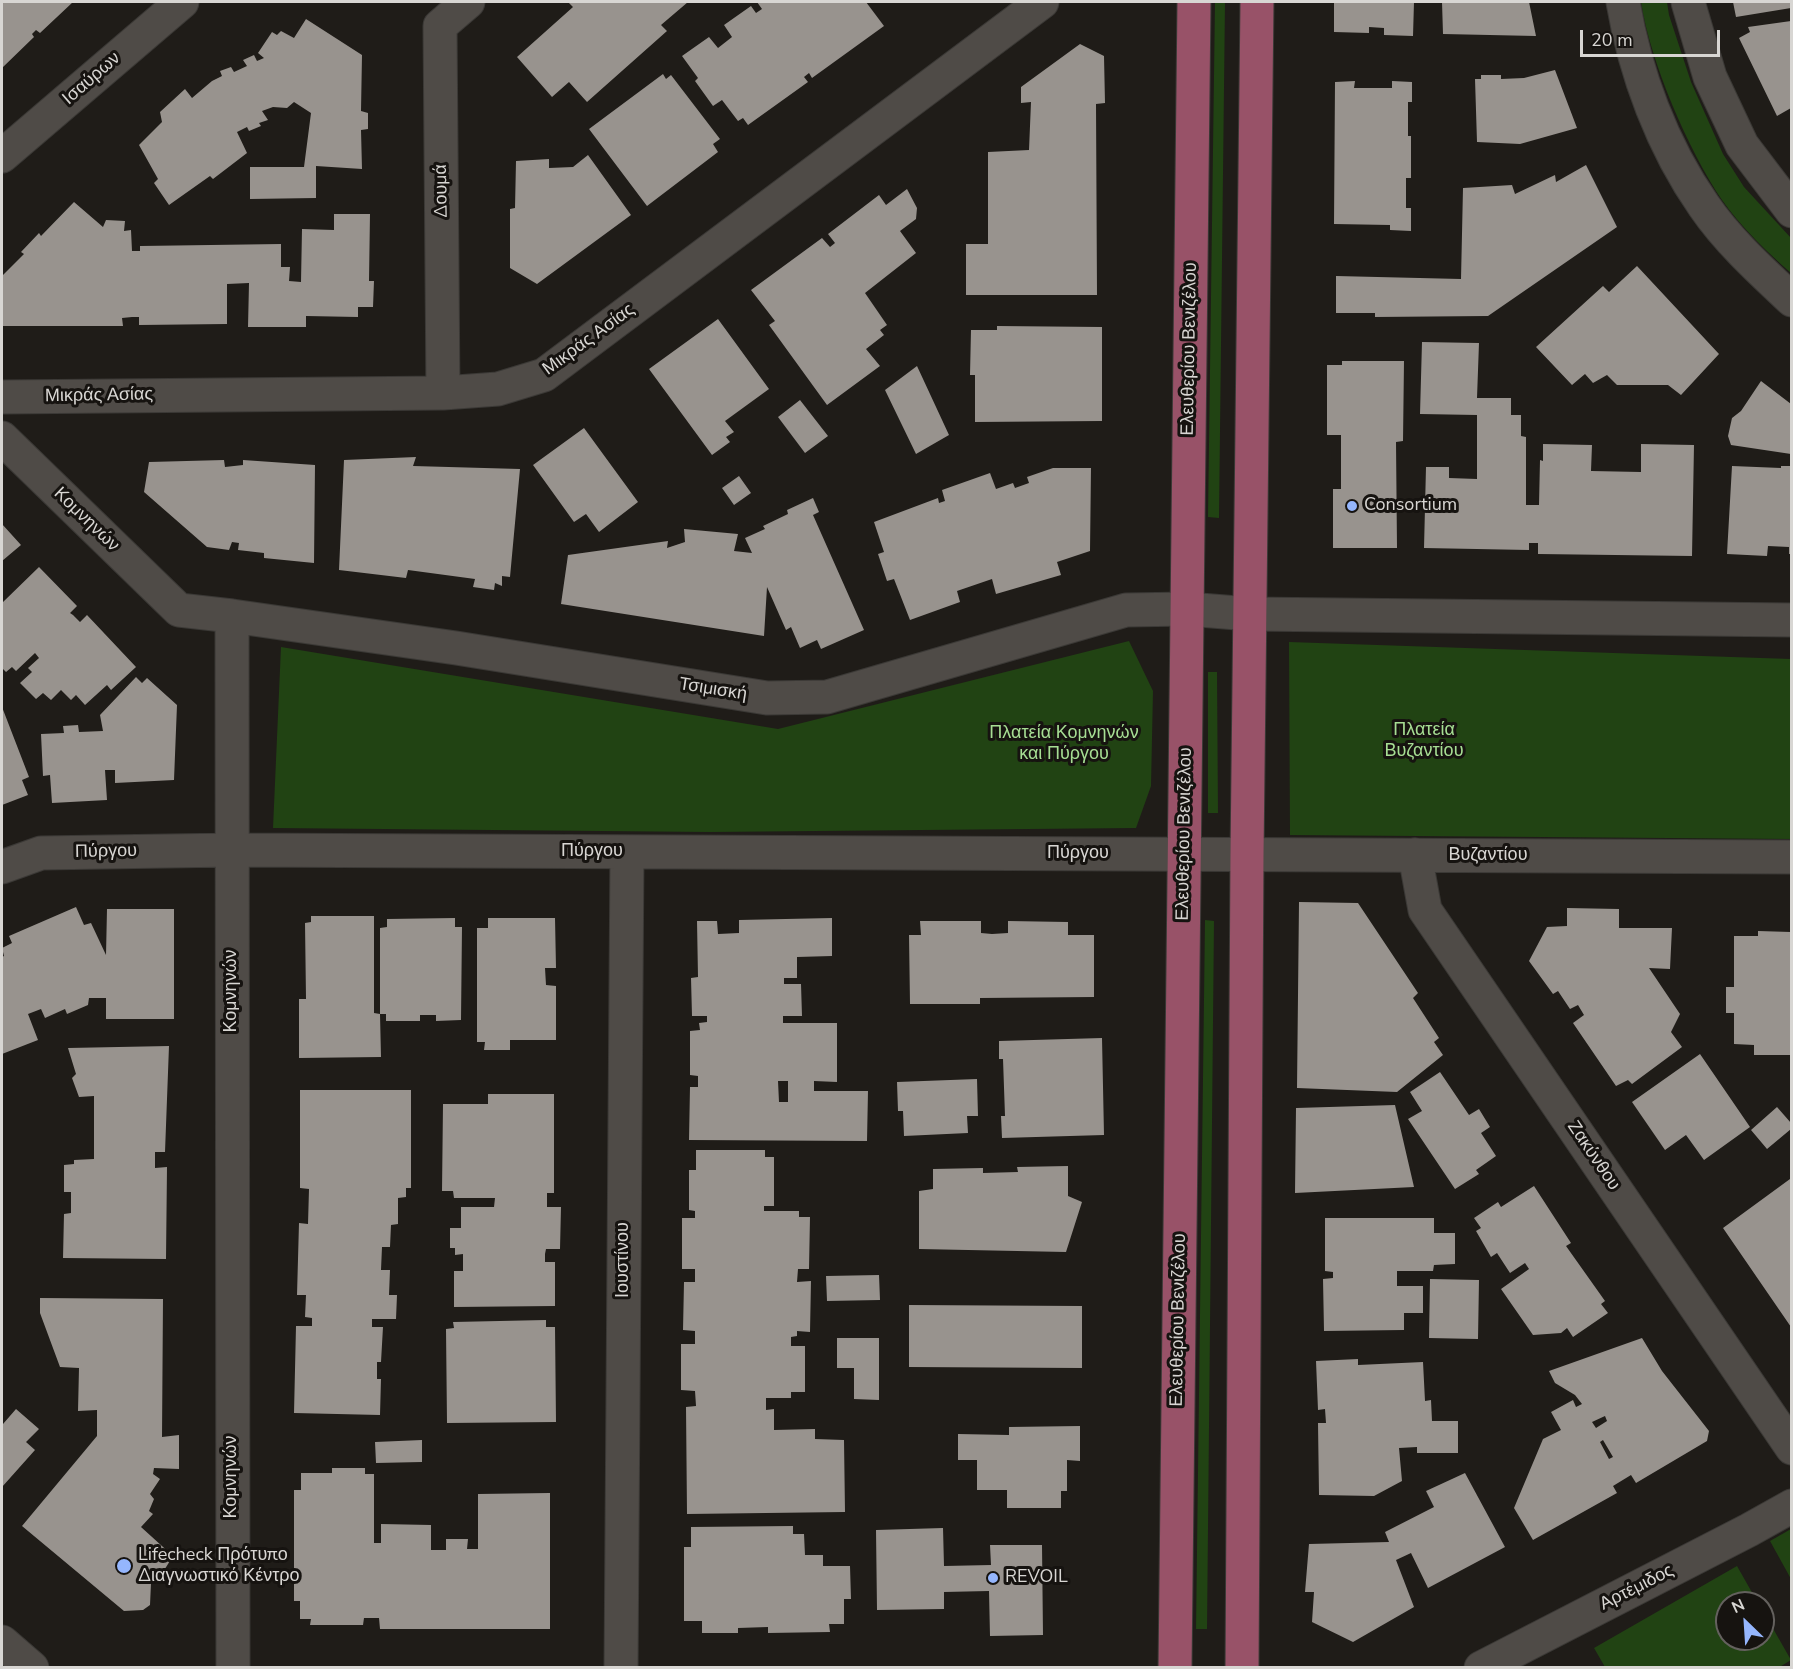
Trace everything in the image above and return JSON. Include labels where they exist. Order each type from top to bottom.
[{"type":"main road","name":"Ελευθερίου Βενιζέλου","points":[[1175,1668],[1194,2]]},
{"type":"main road","points":[[1242,1668],[1247,854],[1257,2]]},
{"type":"street","name":"Ισαύρων","points":[[2,156],[182,2]]},
{"type":"street","name":"Δουμά","points":[[443,393],[440,27],[468,2]]},
{"type":"street","name":"Μικράς Ασίας","points":[[2,397],[443,393],[498,389],[544,375],[1042,2]]},
{"type":"street","points":[[1623,2],[1650,103],[1682,171],[1704,207],[1738,247],[1791,300]]},
{"type":"street","points":[[1688,2],[1710,77],[1742,145],[1791,211]]},
{"type":"street","name":"Κομνηνών","points":[[2,438],[180,610],[232,616],[232,1668]]},
{"type":"street","points":[[1187,609],[1250,614],[1791,620]]},
{"type":"street","name":"Τσιμισκή","points":[[232,616],[779,698],[827,697],[1126,610],[1187,609]]},
{"type":"street","name":"Πύργου","points":[[2,867],[41,853],[231,850],[1184,855]]},
{"type":"street","name":"Ιουστίνου","points":[[621,1668],[627,852]]},
{"type":"street","name":"Βυζαντίου","points":[[1184,855],[1791,857]]},
{"type":"street","name":"Ζακύνθου","points":[[1415,855],[1425,910],[1791,1448]]},
{"type":"street","name":"Αρτέμιδος","points":[[1480,1668],[1739,1536],[1791,1506]]},
{"type":"street","points":[[2,1642],[32,1668]]},
{"type":"green space","points":[[1215,2],[1225,2],[1219,518],[1208,517]]},
{"type":"green space","points":[[1641,2],[1667,2],[1669,15],[1691,82],[1723,154],[1744,187],[1791,238],[1791,273],[1737,220],[1709,180],[1672,104],[1653,51]]},
{"type":"green space","name":"Πλατεία Κομνηνών και Πύργου","points":[[1129,641],[1153,691],[1151,786],[1136,828],[710,832],[273,828],[281,647],[778,729]]},
{"type":"green space","name":"Πλατεία Βυζαντίου","points":[[1289,642],[1791,659],[1791,839],[1290,835]]},
{"type":"green space","points":[[1208,672],[1217,672],[1218,813],[1208,813]]},
{"type":"green space","points":[[1205,920],[1214,921],[1207,1629],[1196,1629]]},
{"type":"green space","points":[[1791,1529],[1791,1579],[1770,1541]]},
{"type":"green space","points":[[1737,1566],[1751,1591],[1715,1591],[1715,1651],[1775,1651],[1775,1632],[1791,1660],[1778,1668],[1605,1667],[1594,1648]]},
{"type":"building","points":[[2,2],[73,2],[40,33],[36,30],[32,34],[34,37],[2,68]]},
{"type":"building","points":[[568,2],[688,2],[661,25],[667,31],[587,102],[569,82],[552,97],[517,57],[573,7]]},
{"type":"building","points":[[757,2],[866,2],[884,26],[812,78],[809,73],[804,77],[808,82],[748,125],[743,118],[738,121],[722,100],[713,106],[695,81],[698,78],[682,56],[709,37],[718,48],[732,37],[724,25],[751,6],[756,13],[762,9]]},
{"type":"building","points":[[1334,2],[1414,2],[1413,36],[1384,35],[1384,28],[1369,27],[1369,33],[1334,32]]},
{"type":"building","points":[[1442,2],[1529,2],[1536,36],[1443,34]]},
{"type":"building","points":[[1733,2],[1791,2],[1791,8],[1736,17]]},
{"type":"building","points":[[306,19],[362,55],[361,111],[368,113],[368,129],[361,130],[362,169],[316,166],[316,198],[250,199],[250,167],[304,167],[311,113],[294,102],[287,108],[273,107],[262,111],[268,120],[259,123],[261,126],[249,131],[247,127],[237,132],[247,153],[213,179],[210,176],[169,205],[154,183],[158,179],[139,145],[162,122],[160,112],[185,89],[192,98],[212,81],[222,76],[220,71],[231,67],[234,72],[247,66],[243,60],[254,55],[257,61],[264,58],[258,53],[272,32],[277,35],[281,31],[294,38]]},
{"type":"building","points":[[1791,21],[1791,108],[1777,116],[1739,38],[1750,32],[1748,27]]},
{"type":"building","points":[[1080,44],[1104,56],[1105,103],[1096,104],[1097,295],[966,295],[966,244],[988,244],[988,152],[1029,150],[1031,102],[1021,103],[1021,87]]},
{"type":"building","points":[[1555,70],[1577,128],[1520,144],[1477,142],[1475,79],[1481,79],[1481,75],[1501,75],[1501,79],[1524,78]]},
{"type":"building","points":[[663,74],[666,79],[671,75],[720,139],[713,144],[718,152],[647,206],[589,129]]},
{"type":"building","points":[[1355,81],[1354,88],[1392,88],[1392,81],[1412,82],[1412,102],[1408,102],[1411,178],[1406,178],[1406,208],[1411,208],[1411,231],[1390,230],[1390,225],[1334,224],[1335,82]]},
{"type":"building","points":[[588,155],[631,215],[537,284],[510,268],[510,209],[515,208],[516,161],[549,159],[549,168],[573,167]]},
{"type":"building","points":[[1586,165],[1617,227],[1488,316],[1375,317],[1375,313],[1336,313],[1336,276],[1461,279],[1463,188],[1512,185],[1515,194],[1555,175],[1556,182]]},
{"type":"building","points":[[907,189],[917,208],[916,219],[900,231],[916,253],[865,293],[887,325],[880,330],[884,335],[866,349],[880,366],[827,405],[769,325],[775,321],[751,290],[822,238],[830,247],[835,243],[828,234],[879,195],[886,205]]},
{"type":"building","points":[[74,202],[103,227],[106,220],[125,221],[124,231],[131,230],[132,251],[140,251],[140,246],[281,244],[281,267],[290,267],[289,281],[301,282],[302,229],[334,230],[334,214],[370,214],[369,281],[374,281],[373,307],[358,307],[358,317],[306,316],[306,327],[248,327],[249,283],[227,284],[227,324],[139,325],[139,317],[132,317],[122,318],[123,326],[2,326],[2,276],[24,254],[21,252],[39,233],[41,236]]},
{"type":"building","points":[[1637,266],[1719,354],[1681,395],[1668,385],[1617,385],[1607,375],[1593,383],[1585,374],[1572,385],[1536,347],[1603,286],[1609,292]]},
{"type":"building","points":[[718,319],[769,389],[725,421],[734,432],[726,437],[730,442],[712,455],[649,369]]},
{"type":"building","points":[[997,326],[1102,327],[1102,421],[975,422],[975,375],[970,375],[971,330],[997,330]]},
{"type":"building","points":[[1422,342],[1479,343],[1477,398],[1511,398],[1511,415],[1521,415],[1521,436],[1526,437],[1526,505],[1539,505],[1540,460],[1543,461],[1543,444],[1592,445],[1591,471],[1641,472],[1641,444],[1694,445],[1692,556],[1538,554],[1538,543],[1529,543],[1529,550],[1424,548],[1426,467],[1449,467],[1449,478],[1477,479],[1477,415],[1420,414]]},
{"type":"building","points":[[1342,361],[1404,361],[1403,441],[1396,442],[1397,548],[1333,548],[1333,489],[1341,489],[1341,435],[1327,435],[1327,365],[1342,365]]},
{"type":"building","points":[[917,366],[949,435],[916,454],[885,390]]},
{"type":"building","points":[[1761,381],[1791,404],[1791,454],[1731,445],[1728,436],[1732,418],[1741,411]]},
{"type":"building","points":[[800,400],[828,436],[805,453],[778,417]]},
{"type":"building","points":[[584,428],[638,502],[599,532],[586,514],[574,522],[533,465]]},
{"type":"building","points":[[416,457],[413,466],[520,469],[510,577],[502,576],[502,586],[495,583],[494,590],[473,587],[475,579],[408,570],[406,578],[339,570],[344,460]]},
{"type":"building","points":[[224,460],[225,467],[243,465],[243,460],[315,465],[314,563],[264,558],[264,553],[238,550],[239,543],[232,542],[229,550],[207,547],[144,492],[149,462]]},
{"type":"building","points":[[1732,466],[1781,468],[1781,466],[1791,466],[1791,554],[1789,554],[1789,547],[1768,546],[1767,556],[1727,554]]},
{"type":"building","points":[[1053,468],[1091,468],[1090,551],[1057,562],[1061,575],[996,594],[992,579],[957,591],[960,602],[910,620],[894,579],[887,581],[878,554],[884,552],[874,522],[938,498],[939,503],[945,501],[942,490],[990,473],[996,489],[1013,483],[1015,488],[1029,483],[1027,477]]},
{"type":"building","points":[[739,476],[751,493],[734,505],[722,488]]},
{"type":"building","points":[[813,498],[819,512],[813,515],[864,630],[821,649],[817,640],[800,648],[791,627],[786,630],[767,587],[764,636],[561,604],[568,555],[668,541],[667,548],[685,542],[684,529],[738,534],[734,551],[752,553],[745,538],[765,529],[763,526],[788,514],[787,510]]},
{"type":"building","points":[[2,524],[21,545],[2,561]]},
{"type":"building","points":[[39,567],[77,606],[70,613],[80,622],[87,615],[136,667],[111,690],[107,685],[85,705],[76,695],[71,700],[61,690],[51,700],[43,693],[36,699],[20,683],[32,672],[28,668],[39,658],[35,653],[16,671],[12,667],[6,672],[2,668],[2,603]]},
{"type":"building","points":[[136,677],[142,683],[147,678],[177,705],[174,780],[115,783],[115,770],[105,770],[107,800],[52,803],[50,775],[43,776],[41,734],[64,733],[63,726],[78,725],[79,732],[103,731],[100,715]]},
{"type":"building","points":[[2,707],[29,777],[22,780],[28,795],[2,805]]},
{"type":"building","points":[[1299,902],[1358,903],[1418,993],[1413,998],[1439,1038],[1434,1042],[1443,1055],[1397,1092],[1297,1088]]},
{"type":"building","points":[[76,907],[84,925],[91,923],[106,955],[107,909],[174,909],[174,1019],[106,1019],[106,998],[89,998],[88,1005],[67,1014],[65,1009],[45,1018],[41,1009],[28,1014],[38,1040],[2,1054],[2,957],[4,956],[2,948],[12,943],[9,936]]},
{"type":"building","points":[[1567,908],[1619,909],[1619,928],[1672,928],[1670,969],[1649,968],[1680,1014],[1671,1032],[1682,1047],[1632,1084],[1628,1080],[1616,1086],[1573,1023],[1584,1015],[1578,1005],[1570,1009],[1558,991],[1553,994],[1529,961],[1547,927],[1567,926]]},
{"type":"building","points":[[311,916],[374,916],[374,1013],[380,1014],[381,1057],[299,1058],[299,999],[306,999],[305,923],[311,922]]},
{"type":"building","points":[[455,918],[455,927],[462,927],[461,1020],[436,1021],[436,1015],[420,1015],[420,1021],[386,1021],[386,1014],[380,1014],[380,928],[387,927],[387,919]]},
{"type":"building","points":[[488,918],[555,918],[556,968],[545,968],[546,985],[556,986],[556,1040],[510,1040],[510,1050],[484,1050],[485,1042],[477,1042],[477,928],[488,928]]},
{"type":"building","points":[[832,918],[832,956],[797,957],[797,978],[784,978],[784,984],[801,984],[802,1016],[783,1016],[783,1023],[837,1023],[837,1082],[814,1081],[814,1091],[868,1091],[867,1141],[689,1140],[690,1087],[698,1087],[698,1076],[690,1075],[690,1031],[700,1030],[699,1023],[707,1022],[707,1016],[692,1016],[691,978],[698,977],[697,921],[717,921],[718,934],[739,933],[739,920]],"holes":[[[778,1081],[788,1081],[788,1102],[779,1102]]]},
{"type":"building","points":[[920,921],[981,921],[981,933],[992,934],[1008,933],[1008,921],[1068,922],[1068,935],[1094,935],[1094,997],[980,998],[980,1004],[910,1004],[909,935],[921,935]]},
{"type":"building","points":[[1758,931],[1791,932],[1791,1055],[1754,1055],[1754,1045],[1734,1044],[1734,1013],[1726,1013],[1726,987],[1734,987],[1734,936],[1758,936]]},
{"type":"building","points":[[1102,1038],[1104,1135],[1002,1138],[1001,1116],[1005,1116],[1003,1059],[999,1059],[999,1041]]},
{"type":"building","points":[[169,1046],[165,1152],[155,1152],[155,1168],[167,1167],[166,1259],[63,1258],[64,1214],[71,1213],[71,1192],[64,1192],[64,1165],[74,1164],[74,1160],[94,1159],[94,1096],[79,1097],[72,1078],[76,1074],[68,1048]]},
{"type":"building","points":[[1700,1054],[1750,1127],[1704,1160],[1686,1135],[1665,1150],[1632,1102]]},
{"type":"building","points":[[1440,1072],[1469,1115],[1479,1109],[1490,1127],[1481,1133],[1496,1156],[1476,1170],[1479,1174],[1455,1189],[1408,1119],[1422,1111],[1410,1092]]},
{"type":"building","points":[[977,1079],[978,1116],[967,1116],[968,1133],[904,1136],[903,1111],[898,1111],[897,1082]]},
{"type":"building","points":[[300,1090],[411,1090],[411,1188],[406,1188],[406,1197],[398,1198],[398,1224],[391,1225],[390,1247],[382,1247],[381,1270],[390,1270],[389,1295],[397,1295],[396,1319],[372,1319],[372,1327],[383,1327],[381,1362],[377,1362],[377,1379],[381,1379],[380,1415],[294,1413],[296,1326],[312,1326],[312,1318],[305,1317],[306,1295],[297,1295],[299,1223],[308,1224],[309,1189],[300,1188]]},
{"type":"building","points":[[488,1094],[554,1094],[554,1193],[547,1193],[547,1207],[561,1207],[560,1249],[546,1249],[545,1262],[555,1262],[555,1306],[454,1307],[454,1271],[463,1271],[463,1254],[455,1255],[455,1248],[450,1248],[450,1228],[461,1228],[461,1207],[494,1207],[495,1198],[454,1198],[453,1191],[442,1191],[443,1104],[488,1104]]},
{"type":"building","points":[[1395,1105],[1414,1187],[1295,1193],[1296,1108]]},
{"type":"building","points":[[1777,1107],[1791,1123],[1791,1129],[1767,1149],[1751,1130]]},
{"type":"building","points":[[696,1150],[765,1150],[765,1157],[774,1157],[774,1206],[764,1206],[764,1211],[799,1211],[799,1217],[810,1217],[809,1269],[798,1269],[797,1282],[811,1281],[810,1332],[797,1331],[797,1336],[791,1337],[791,1346],[805,1346],[805,1392],[791,1392],[791,1398],[766,1398],[766,1410],[774,1409],[774,1430],[815,1429],[815,1439],[844,1440],[845,1512],[687,1514],[686,1407],[696,1406],[695,1391],[681,1390],[681,1344],[695,1344],[695,1331],[683,1330],[684,1282],[695,1282],[695,1269],[682,1269],[682,1218],[695,1218],[695,1211],[689,1210],[689,1170],[696,1170]]},
{"type":"building","points":[[1068,1166],[1068,1196],[1082,1202],[1066,1252],[919,1249],[919,1191],[933,1189],[933,1169],[983,1168],[983,1173],[1018,1172],[1017,1167]]},
{"type":"building","points":[[1790,1179],[1791,1181],[1791,1327],[1723,1228]]},
{"type":"building","points":[[1534,1186],[1571,1243],[1566,1246],[1605,1301],[1601,1304],[1608,1313],[1573,1337],[1567,1328],[1561,1333],[1533,1335],[1501,1289],[1529,1269],[1525,1263],[1510,1273],[1497,1253],[1491,1257],[1476,1231],[1481,1228],[1474,1218],[1498,1202],[1501,1207]]},
{"type":"building","points":[[1325,1218],[1434,1218],[1434,1233],[1455,1233],[1455,1264],[1434,1265],[1433,1271],[1397,1271],[1397,1286],[1423,1286],[1423,1313],[1404,1313],[1404,1330],[1324,1331],[1323,1279],[1333,1278],[1333,1272],[1325,1271]]},
{"type":"building","points":[[879,1275],[880,1300],[827,1301],[826,1276]]},
{"type":"building","points":[[1430,1279],[1479,1280],[1478,1339],[1429,1338]]},
{"type":"building","points":[[40,1298],[163,1299],[162,1437],[179,1435],[179,1469],[154,1468],[153,1474],[160,1479],[150,1494],[154,1499],[149,1511],[153,1514],[141,1527],[173,1556],[163,1572],[151,1583],[150,1605],[143,1610],[124,1611],[22,1526],[97,1436],[97,1410],[78,1411],[79,1368],[60,1367],[40,1313]]},
{"type":"building","points":[[909,1305],[1082,1306],[1082,1368],[909,1367]]},
{"type":"building","points":[[546,1320],[546,1327],[555,1327],[556,1422],[447,1423],[446,1329],[454,1328],[453,1322]]},
{"type":"building","points":[[837,1338],[879,1338],[879,1400],[854,1399],[854,1368],[837,1368]]},
{"type":"building","points":[[1642,1338],[1662,1371],[1709,1431],[1707,1441],[1636,1483],[1631,1475],[1613,1486],[1617,1493],[1533,1540],[1514,1508],[1543,1439],[1561,1430],[1551,1412],[1573,1400],[1576,1407],[1582,1404],[1575,1395],[1555,1383],[1549,1371]],"holes":[[[1605,1416],[1607,1421],[1596,1428],[1592,1422]],[[1603,1440],[1613,1457],[1609,1459],[1600,1442]]]},
{"type":"building","points":[[1358,1359],[1358,1365],[1423,1362],[1425,1401],[1431,1400],[1432,1421],[1458,1421],[1458,1453],[1417,1453],[1417,1447],[1399,1448],[1402,1481],[1374,1496],[1319,1495],[1318,1423],[1326,1423],[1325,1409],[1318,1410],[1316,1361]]},
{"type":"building","points":[[16,1409],[39,1429],[26,1442],[35,1450],[2,1487],[2,1422],[3,1424]]},
{"type":"building","points":[[1080,1426],[1080,1461],[1067,1460],[1067,1491],[1061,1491],[1061,1508],[1007,1508],[1007,1490],[977,1490],[977,1460],[958,1460],[958,1434],[1009,1435],[1009,1427]]},
{"type":"building","points":[[422,1440],[422,1462],[376,1463],[375,1442]]},
{"type":"building","points":[[332,1468],[365,1468],[365,1474],[374,1474],[374,1543],[381,1543],[381,1524],[431,1525],[431,1550],[446,1550],[446,1539],[468,1539],[467,1549],[478,1549],[478,1494],[550,1493],[550,1629],[380,1629],[379,1618],[364,1618],[363,1625],[310,1625],[311,1619],[300,1619],[300,1601],[294,1601],[294,1490],[301,1490],[301,1473],[332,1473]]},
{"type":"building","points":[[1465,1473],[1505,1547],[1428,1588],[1411,1553],[1396,1560],[1414,1607],[1353,1642],[1312,1622],[1314,1592],[1305,1592],[1309,1544],[1389,1542],[1385,1532],[1434,1507],[1426,1491]]},
{"type":"building","points":[[793,1526],[793,1534],[804,1534],[805,1555],[823,1555],[823,1566],[850,1566],[851,1599],[844,1599],[844,1624],[829,1624],[830,1632],[768,1633],[768,1627],[738,1628],[738,1633],[702,1633],[702,1621],[684,1621],[684,1547],[691,1547],[691,1527]]},
{"type":"building","points":[[943,1528],[944,1566],[991,1565],[990,1545],[1042,1545],[1043,1635],[990,1636],[989,1591],[944,1592],[944,1609],[877,1610],[876,1530]]},
{"type":"place","name":"Consortium","points":[[1352,506]]},
{"type":"place","name":"Lifecheck Πρότυπο Διαγνωστικό Κέντρο","points":[[124,1566]]},
{"type":"place","name":"REVOIL","points":[[993,1578]]}]
